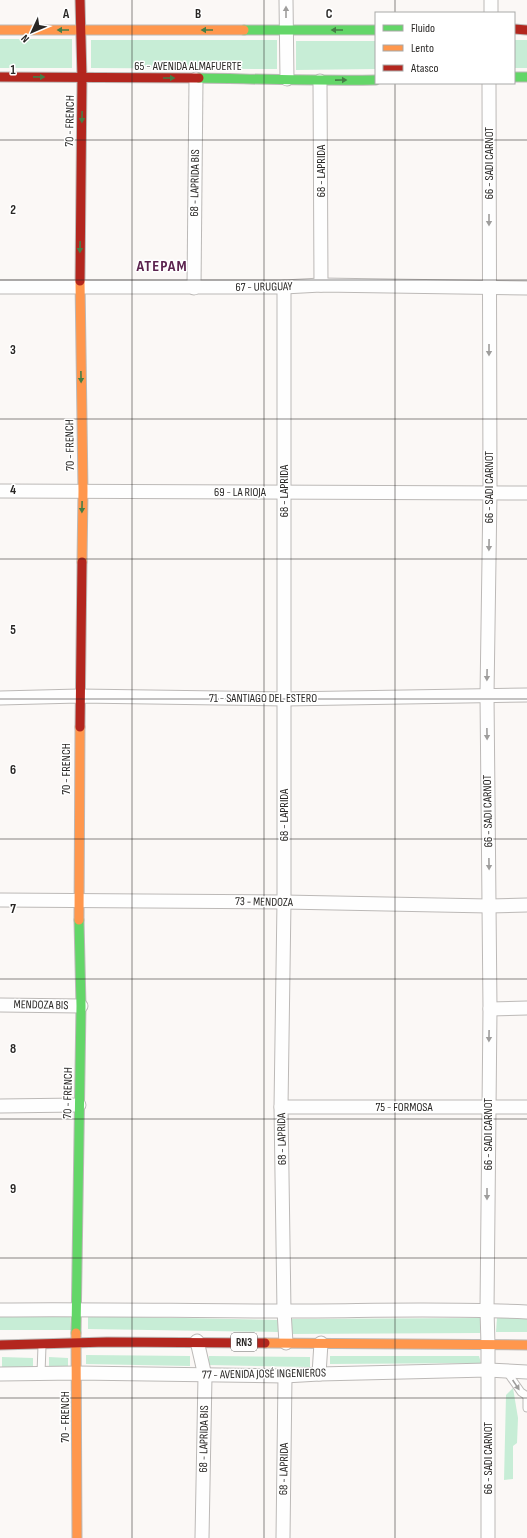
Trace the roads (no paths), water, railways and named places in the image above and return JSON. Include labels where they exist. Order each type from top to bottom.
[{"type":"main road","name":"70 - FRENCH","points":[[77,1538],[76,1341],[81,1006],[78,900],[79,696],[83,491],[80,287],[82,78],[80,0]]},
{"type":"main road","points":[[515,29],[527,30]]},
{"type":"main road","points":[[0,30],[375,30]]},
{"type":"main road","name":"65 - AVENIDA ALMAFUERTE","points":[[0,77],[287,79],[320,81],[375,80]]},
{"type":"main road","points":[[515,77],[527,77]]},
{"type":"main road","name":"RN3","points":[[0,1345],[76,1341],[197,1341],[527,1345]]},
{"type":"street","points":[[286,0],[287,79]]},
{"type":"street","points":[[490,0],[491,12]]},
{"type":"street","name":"68 - LAPRIDA BIS","points":[[194,288],[196,79]]},
{"type":"street","name":"68 - LAPRIDA","points":[[320,81],[321,285]]},
{"type":"street","name":"66 - SADI CARNOT","points":[[488,1538],[487,1310],[490,1009],[487,695],[490,492],[489,84]]},
{"type":"street","name":"67 - URUGUAY","points":[[0,287],[194,288],[321,285],[527,288]]},
{"type":"street","name":"68 - LAPRIDA","points":[[284,287],[284,902],[281,1107],[284,1311],[286,1343]]},
{"type":"street","name":"69 - LA RIOJA","points":[[0,491],[527,493]]},
{"type":"street","name":"71 - SANTIAGO DEL ESTERO","points":[[0,698],[79,696],[284,699],[527,695]]},
{"type":"street","name":"73 - MENDOZA","points":[[0,900],[284,902],[489,906],[527,905]]},
{"type":"street","name":"MENDOZA BIS","points":[[0,1004],[81,1006]]},
{"type":"street","points":[[490,1009],[527,1008]]},
{"type":"street","points":[[0,1106],[79,1105]]},
{"type":"street","name":"75 - FORMOSA","points":[[281,1107],[527,1107]]},
{"type":"street","points":[[0,1310],[487,1310],[527,1312]]},
{"type":"street","name":"68 - LAPRIDA BIS","points":[[197,1341],[205,1376],[202,1538]]},
{"type":"street","points":[[319,1374],[320,1343]]},
{"type":"street","name":"77 - AVENIDA JOSÉ INGENIEROS","points":[[0,1374],[77,1373],[285,1376],[488,1370],[527,1372]]},
{"type":"street","name":"68 - LAPRIDA","points":[[283,1538],[285,1376]]},
{"type":"lane","points":[[41,1373],[42,1343]]},
{"type":"lane","points":[[507,1372],[521,1392],[527,1396],[527,1408]]},
{"type":"district","name":"ATEPAM","points":[[162,266]]}]
